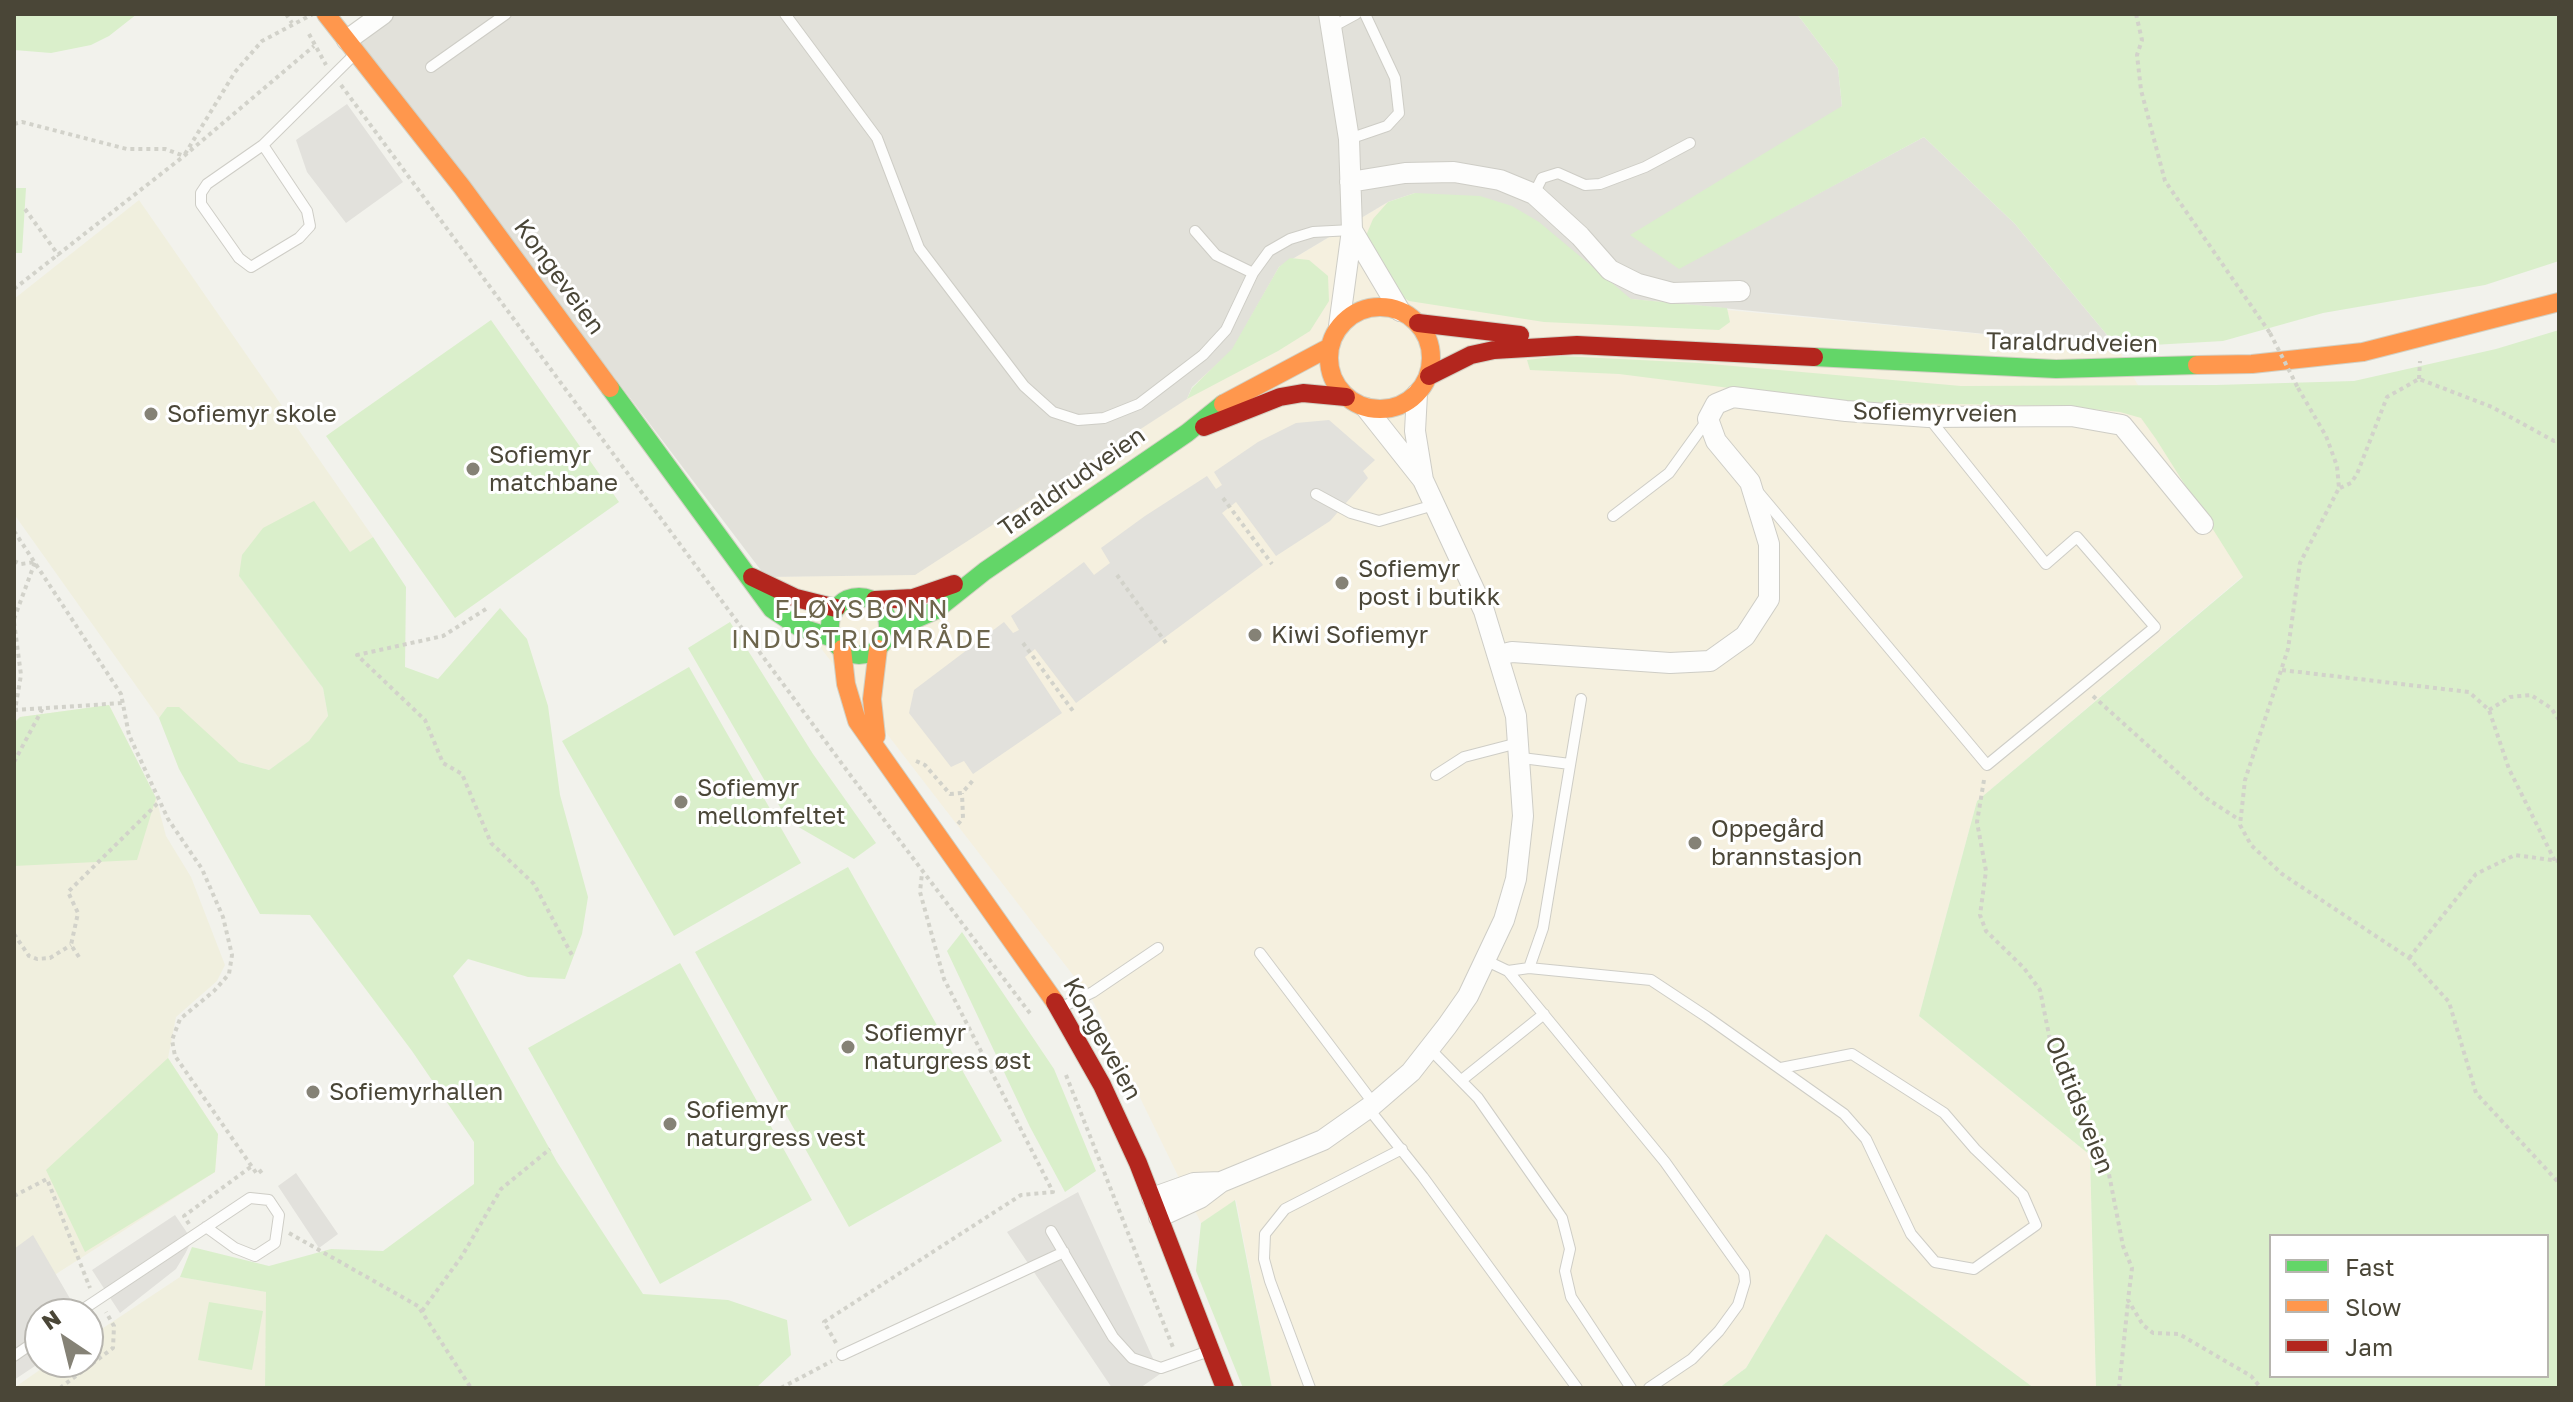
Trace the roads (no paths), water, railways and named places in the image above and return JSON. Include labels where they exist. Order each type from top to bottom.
[{"type":"main road","name":"Kongeveien","points":[[326,14],[489,222],[772,609],[787,620],[838,644],[857,721],[1059,1008],[1114,1109],[1225,1388]]},
{"type":"main road","name":"Taraldrudveien","points":[[1418,323],[1577,345],[2013,368],[2180,368],[2363,352],[2456,331],[2559,302]]},
{"type":"main road","points":[[1367,309],[1400,311],[1418,323],[1431,348],[1429,376],[1417,394],[1394,408],[1366,408],[1346,397],[1333,379],[1330,347],[1339,326],[1367,309]]},
{"type":"main road","name":"Taraldrudveien","points":[[1429,376],[1471,355],[1494,350],[1577,345]]},
{"type":"main road","name":"Taraldrudveien","points":[[888,631],[936,610],[985,571],[1187,433],[1232,396],[1330,347]]},
{"type":"main road","name":"Taraldrudveien","points":[[1187,433],[1238,416],[1280,397],[1303,393],[1346,397]]},
{"type":"main road","name":"Taraldrudveien","points":[[875,600],[927,595],[985,571]]},
{"type":"main road","name":"Kongeveien","points":[[745,574],[796,598],[836,608]]},
{"type":"main road","points":[[854,596],[875,600],[887,614],[888,631],[878,649],[862,655],[838,644],[830,623],[836,608],[854,596]]},
{"type":"main road","name":"Kongeveien","points":[[877,746],[872,699],[878,649]]},
{"type":"street","points":[[352,46],[383,14]]},
{"type":"street","points":[[1331,21],[1349,139],[1352,230],[1339,326]]},
{"type":"street","points":[[1350,182],[1405,173],[1454,172],[1500,180],[1534,194],[1580,236],[1610,270],[1638,284],[1672,293],[1740,291]]},
{"type":"street","points":[[1352,230],[1400,311]]},
{"type":"street","points":[[1155,1208],[1194,1183],[1221,1182],[1323,1140],[1371,1106],[1411,1072],[1468,996],[1487,961],[1516,879],[1523,816],[1521,750],[1499,655],[1484,611],[1423,480],[1415,431],[1417,394]]},
{"type":"street","name":"Sofiemyrveien","points":[[1708,419],[1716,404],[1733,397],[1928,417],[2071,416],[2122,425],[2203,524]]},
{"type":"street","points":[[1366,408],[1423,480]]},
{"type":"street","points":[[1499,655],[1512,652],[1670,663],[1710,661],[1745,636],[1769,599],[1769,544],[1750,482],[1716,441],[1708,419]]},
{"type":"lane","points":[[431,67],[506,14]]},
{"type":"lane","points":[[785,14],[877,138],[919,248],[1024,386],[1053,412],[1078,420],[1104,418],[1139,404],[1172,381],[1226,330],[1247,293],[1253,273],[1269,251],[1290,239],[1313,232],[1352,230]]},
{"type":"lane","points":[[1331,21],[1356,14]]},
{"type":"lane","points":[[1349,139],[1387,126],[1399,113],[1395,78],[1365,14]]},
{"type":"lane","points":[[263,145],[307,211],[310,226],[299,238],[251,267],[239,258],[201,204],[201,193],[207,184],[263,145],[333,73],[352,46]]},
{"type":"lane","points":[[1534,194],[1542,178],[1558,173],[1585,185],[1600,184],[1633,173],[1690,143]]},
{"type":"lane","points":[[1195,231],[1216,255],[1253,273]]},
{"type":"lane","points":[[1750,482],[1987,765],[2155,627],[2077,537],[2046,564],[1928,417]]},
{"type":"lane","points":[[1613,516],[1669,473],[1708,419]]},
{"type":"lane","points":[[1316,494],[1351,513],[1379,521],[1434,505]]},
{"type":"lane","points":[[1529,968],[1543,928],[1581,699]]},
{"type":"lane","points":[[1436,775],[1464,757],[1521,750],[1570,764]]},
{"type":"lane","points":[[1059,1008],[1093,992],[1158,948]]},
{"type":"lane","points":[[1260,953],[1577,1388]]},
{"type":"lane","points":[[1487,961],[1508,971],[1544,1014],[1665,1162],[1744,1273],[1745,1282],[1738,1305],[1719,1331],[1692,1359],[1649,1388]]},
{"type":"lane","points":[[1508,971],[1529,968],[1651,980],[1781,1068],[1844,1114],[1866,1139],[1911,1234],[1935,1262],[1974,1269],[2036,1225],[2023,1195],[1975,1149],[1944,1113],[1852,1054],[1781,1068]]},
{"type":"lane","points":[[1463,1079],[1544,1014]]},
{"type":"lane","points":[[1430,1049],[1463,1079],[1543,1186],[1562,1218],[1570,1249],[1565,1271],[1571,1297],[1631,1388]]},
{"type":"lane","points":[[1310,1388],[1270,1281],[1264,1259],[1265,1234],[1285,1209],[1402,1149]]},
{"type":"lane","points":[[101,1298],[206,1227],[250,1198],[269,1200],[279,1215],[275,1243],[255,1256],[235,1248],[206,1227]]},
{"type":"lane","points":[[1051,1231],[1125,1352],[1152,1367],[1177,1364],[1211,1350]]},
{"type":"lane","points":[[842,1355],[1064,1252]]},
{"type":"place","name":"Sofiemyr skole","points":[[151,414]]},
{"type":"place","name":"Sofiemyr matchbane","points":[[473,469]]},
{"type":"place","name":"Sofiemyr post i butikk","points":[[1342,583]]},
{"type":"place","name":"Kiwi Sofiemyr","points":[[1255,635]]},
{"type":"place","name":"Sofiemyr mellomfeltet","points":[[681,802]]},
{"type":"place","name":"Oppegård brannstasjon","points":[[1695,843]]},
{"type":"place","name":"Sofiemyr naturgress øst","points":[[848,1047]]},
{"type":"place","name":"Sofiemyrhallen","points":[[313,1092]]},
{"type":"place","name":"Sofiemyr naturgress vest","points":[[670,1124]]},
{"type":"district","name":"FLØYSBONN INDUSTRIOMRÅDE","points":[[862,625]]}]
